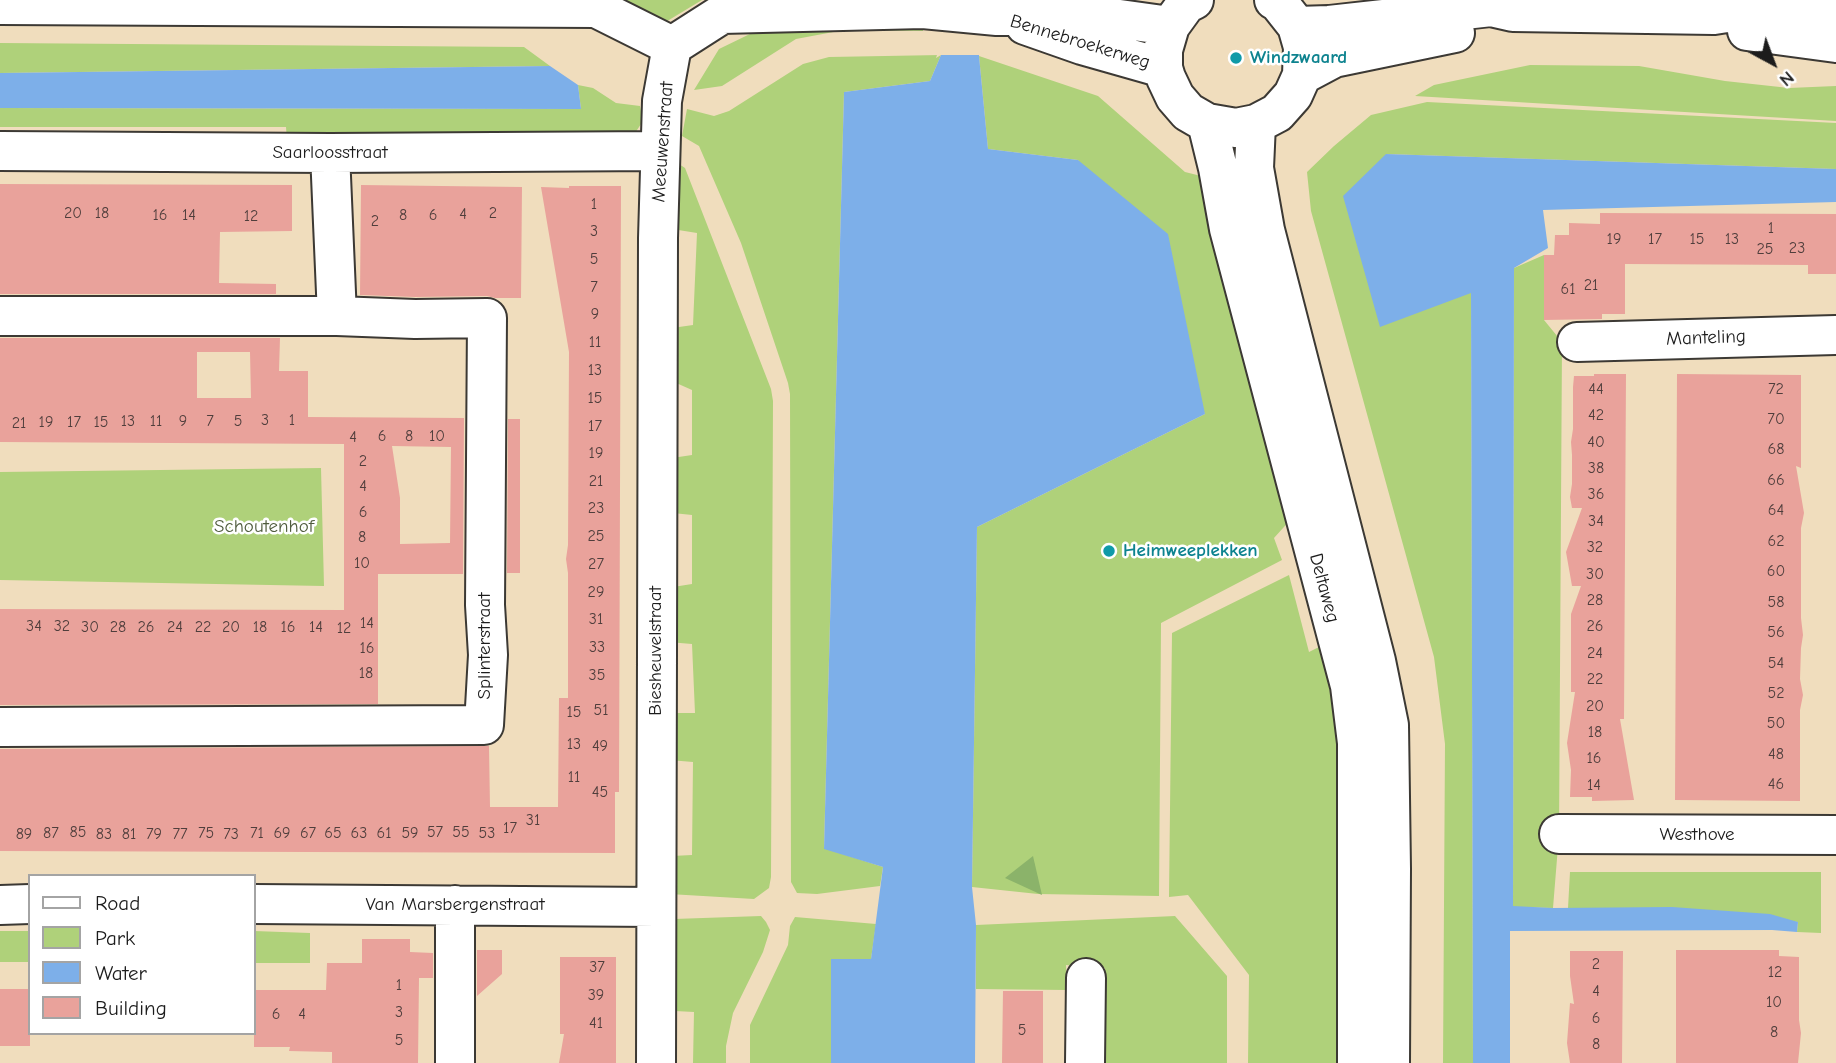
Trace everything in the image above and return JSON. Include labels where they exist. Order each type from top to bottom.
[{"type":"street","points":[[0,5],[596,8],[672,46]]},
{"type":"street","points":[[1285,13],[1329,24],[1491,7],[1513,12],[1714,15],[1746,10],[1836,13]]},
{"type":"street","name":"Bennebroekerweg","points":[[672,46],[722,14],[923,9],[997,16],[1182,13]]},
{"type":"street","points":[[1302,75],[1334,58],[1474,29],[1513,12]]},
{"type":"street","points":[[1182,13],[1163,50],[1166,78],[1175,97],[1188,112],[1207,123],[1236,128],[1256,124],[1277,113],[1293,95],[1302,75],[1303,47],[1285,13]]},
{"type":"street","points":[[1714,15],[1750,33],[1836,43]]},
{"type":"street","name":"Bennebroekerweg","points":[[997,16],[1082,45],[1163,68]]},
{"type":"street","name":"Meeuwenstraat","points":[[658,238],[662,101],[672,46]]},
{"type":"street","name":"Deltaweg","points":[[1207,123],[1229,229],[1350,686],[1357,743],[1357,1063]]},
{"type":"street","name":"Deltaweg","points":[[1256,124],[1254,168],[1265,230],[1376,661],[1389,725],[1390,1063]]},
{"type":"street","name":"Saarloosstraat","points":[[0,151],[660,151]]},
{"type":"street","points":[[330,153],[337,316]]},
{"type":"street","name":"Biesheuvelstraat","points":[[656,1063],[658,238]]},
{"type":"street","name":"Splinterstraat","points":[[0,316],[487,318],[485,605],[488,655],[484,725],[0,727]]},
{"type":"street","name":"Manteling","points":[[1577,342],[1836,335]]},
{"type":"street","name":"Westhove","points":[[1559,834],[1836,835]]},
{"type":"street","points":[[0,905],[28,904]]},
{"type":"street","name":"Van Marsbergenstraat","points":[[256,904],[656,907]]},
{"type":"street","points":[[455,905],[455,1063]]},
{"type":"street","points":[[1085,1063],[1086,978]]},
{"type":"green space","points":[[621,0],[702,0],[664,23]]},
{"type":"green space","points":[[923,22],[923,31],[844,30],[796,39],[722,86],[694,90],[719,49],[752,33],[778,25]]},
{"type":"green space","points":[[0,43],[524,47],[550,66],[0,73]]},
{"type":"green space","points":[[941,55],[930,81],[844,92],[824,848],[883,867],[880,886],[817,894],[797,893],[791,882],[790,394],[741,243],[699,146],[682,136],[687,109],[714,116],[729,111],[803,64],[829,57]]},
{"type":"green space","points":[[979,56],[1098,96],[1185,172],[1209,178],[1293,517],[1274,538],[1282,560],[1161,623],[1159,896],[1038,894],[972,887],[977,527],[1205,414],[1078,160],[988,149]]},
{"type":"green space","points":[[1530,65],[1639,66],[1725,81],[1789,88],[1836,86],[1836,121],[1415,96],[1434,85]]},
{"type":"green space","points":[[578,85],[593,88],[616,103],[640,106],[643,121],[635,133],[287,140],[286,127],[0,127],[0,108],[581,109]]},
{"type":"green space","points":[[1427,102],[1836,123],[1836,169],[1386,154],[1471,292],[1473,1063],[1443,1063],[1445,744],[1434,657],[1311,211],[1307,172],[1371,115]]},
{"type":"green space","points":[[676,162],[685,168],[771,389],[773,401],[771,877],[769,888],[754,899],[669,894],[672,856],[692,855],[693,762],[669,760],[673,713],[695,713],[692,644],[668,642],[673,587],[692,584],[692,515],[673,513],[672,458],[692,455],[692,390],[674,382],[672,328],[693,325],[697,233],[672,229]]},
{"type":"green space","points":[[1544,255],[1544,320],[1562,342],[1559,834],[1553,908],[1513,907],[1514,268]]},
{"type":"green space","name":"Schoutenhof","points":[[321,468],[324,586],[0,580],[0,472]]},
{"type":"green space","points":[[1289,575],[1309,652],[1327,643],[1337,678],[1346,1063],[1248,1063],[1249,975],[1188,895],[1169,897],[1172,633]]},
{"type":"green space","points":[[1033,856],[1042,895],[1005,878]]},
{"type":"green space","points":[[1570,872],[1821,872],[1821,933],[1797,932],[1798,922],[1568,908]]},
{"type":"green space","points":[[761,916],[770,930],[763,952],[733,1013],[726,1046],[726,1063],[693,1063],[694,1012],[675,1011],[674,919]]},
{"type":"green space","points":[[1175,916],[1227,976],[1227,1063],[1105,1063],[1105,968],[1066,965],[1067,990],[976,989],[976,925]]},
{"type":"green space","points":[[795,917],[876,924],[871,959],[831,959],[831,1063],[750,1063],[750,1025],[788,945],[790,926]]},
{"type":"green space","points":[[0,931],[28,931],[28,962],[0,962]]},
{"type":"green space","points":[[256,931],[310,933],[310,963],[256,963]]},
{"type":"water","points":[[979,0],[979,56],[988,149],[1078,160],[1168,234],[1205,414],[977,527],[972,887],[976,925],[975,1063],[831,1063],[831,959],[871,959],[883,867],[824,849],[844,92],[930,81],[941,55]]},
{"type":"water","points":[[550,66],[578,85],[581,109],[0,108],[0,73]]},
{"type":"water","points":[[1386,154],[1836,169],[1836,202],[1543,210],[1548,248],[1514,268],[1513,906],[1672,907],[1770,914],[1798,922],[1797,932],[1510,931],[1510,1063],[1473,1063],[1471,293],[1380,327],[1343,196]]},
{"type":"pier","points":[[937,0],[982,0],[983,56],[941,55],[936,58]]},
{"type":"building","points":[[0,184],[292,185],[292,231],[220,232],[219,283],[276,284],[276,294],[0,294]]},
{"type":"building","points":[[361,185],[522,187],[521,298],[360,295]]},
{"type":"building","points":[[621,186],[619,792],[615,792],[615,853],[0,851],[0,749],[489,746],[490,807],[558,807],[559,698],[568,698],[566,559],[569,352],[541,187]]},
{"type":"building","points":[[1600,213],[1836,214],[1836,274],[1808,274],[1808,265],[1625,264],[1625,314],[1602,314],[1602,319],[1544,320],[1544,255],[1554,255],[1555,235],[1569,235],[1569,223],[1600,224]]},
{"type":"building","points":[[0,338],[280,338],[279,371],[308,371],[308,417],[464,418],[463,574],[378,574],[378,704],[0,705],[0,609],[344,610],[344,444],[0,442]],"holes":[[[197,352],[250,352],[251,398],[197,398]],[[392,446],[451,447],[450,543],[400,544],[400,498]]]},
{"type":"building","points":[[1626,374],[1624,719],[1620,719],[1634,800],[1592,801],[1592,797],[1570,797],[1571,770],[1567,743],[1575,692],[1571,692],[1571,614],[1581,586],[1572,586],[1566,552],[1582,508],[1572,508],[1570,497],[1573,387],[1574,376]]},
{"type":"building","points":[[1677,374],[1801,375],[1801,468],[1796,466],[1804,513],[1801,528],[1803,635],[1800,679],[1803,695],[1800,710],[1800,801],[1675,800]]},
{"type":"building","points":[[508,419],[520,419],[520,573],[507,573]]},
{"type":"building","points":[[362,939],[410,939],[410,952],[433,953],[433,978],[419,978],[418,1063],[332,1063],[332,1052],[289,1051],[290,1047],[254,1047],[256,990],[326,990],[327,963],[362,963]]},
{"type":"building","points":[[477,950],[502,950],[502,974],[477,996]]},
{"type":"building","points":[[1676,950],[1779,950],[1779,956],[1799,957],[1801,1033],[1798,1063],[1676,1063]]},
{"type":"building","points":[[1570,951],[1623,951],[1622,1063],[1570,1063],[1567,1043],[1570,1003],[1574,1004]]},
{"type":"building","points":[[560,957],[616,957],[616,1063],[559,1063],[564,1034],[560,1034]]},
{"type":"building","points":[[0,989],[28,989],[30,1046],[0,1046]]},
{"type":"building","points":[[1003,991],[1043,991],[1043,1063],[1002,1063]]},
{"type":"place","name":"Windzwaard","points":[[1236,58]]},
{"type":"place","name":"Heimweeplekken","points":[[1109,551]]}]
